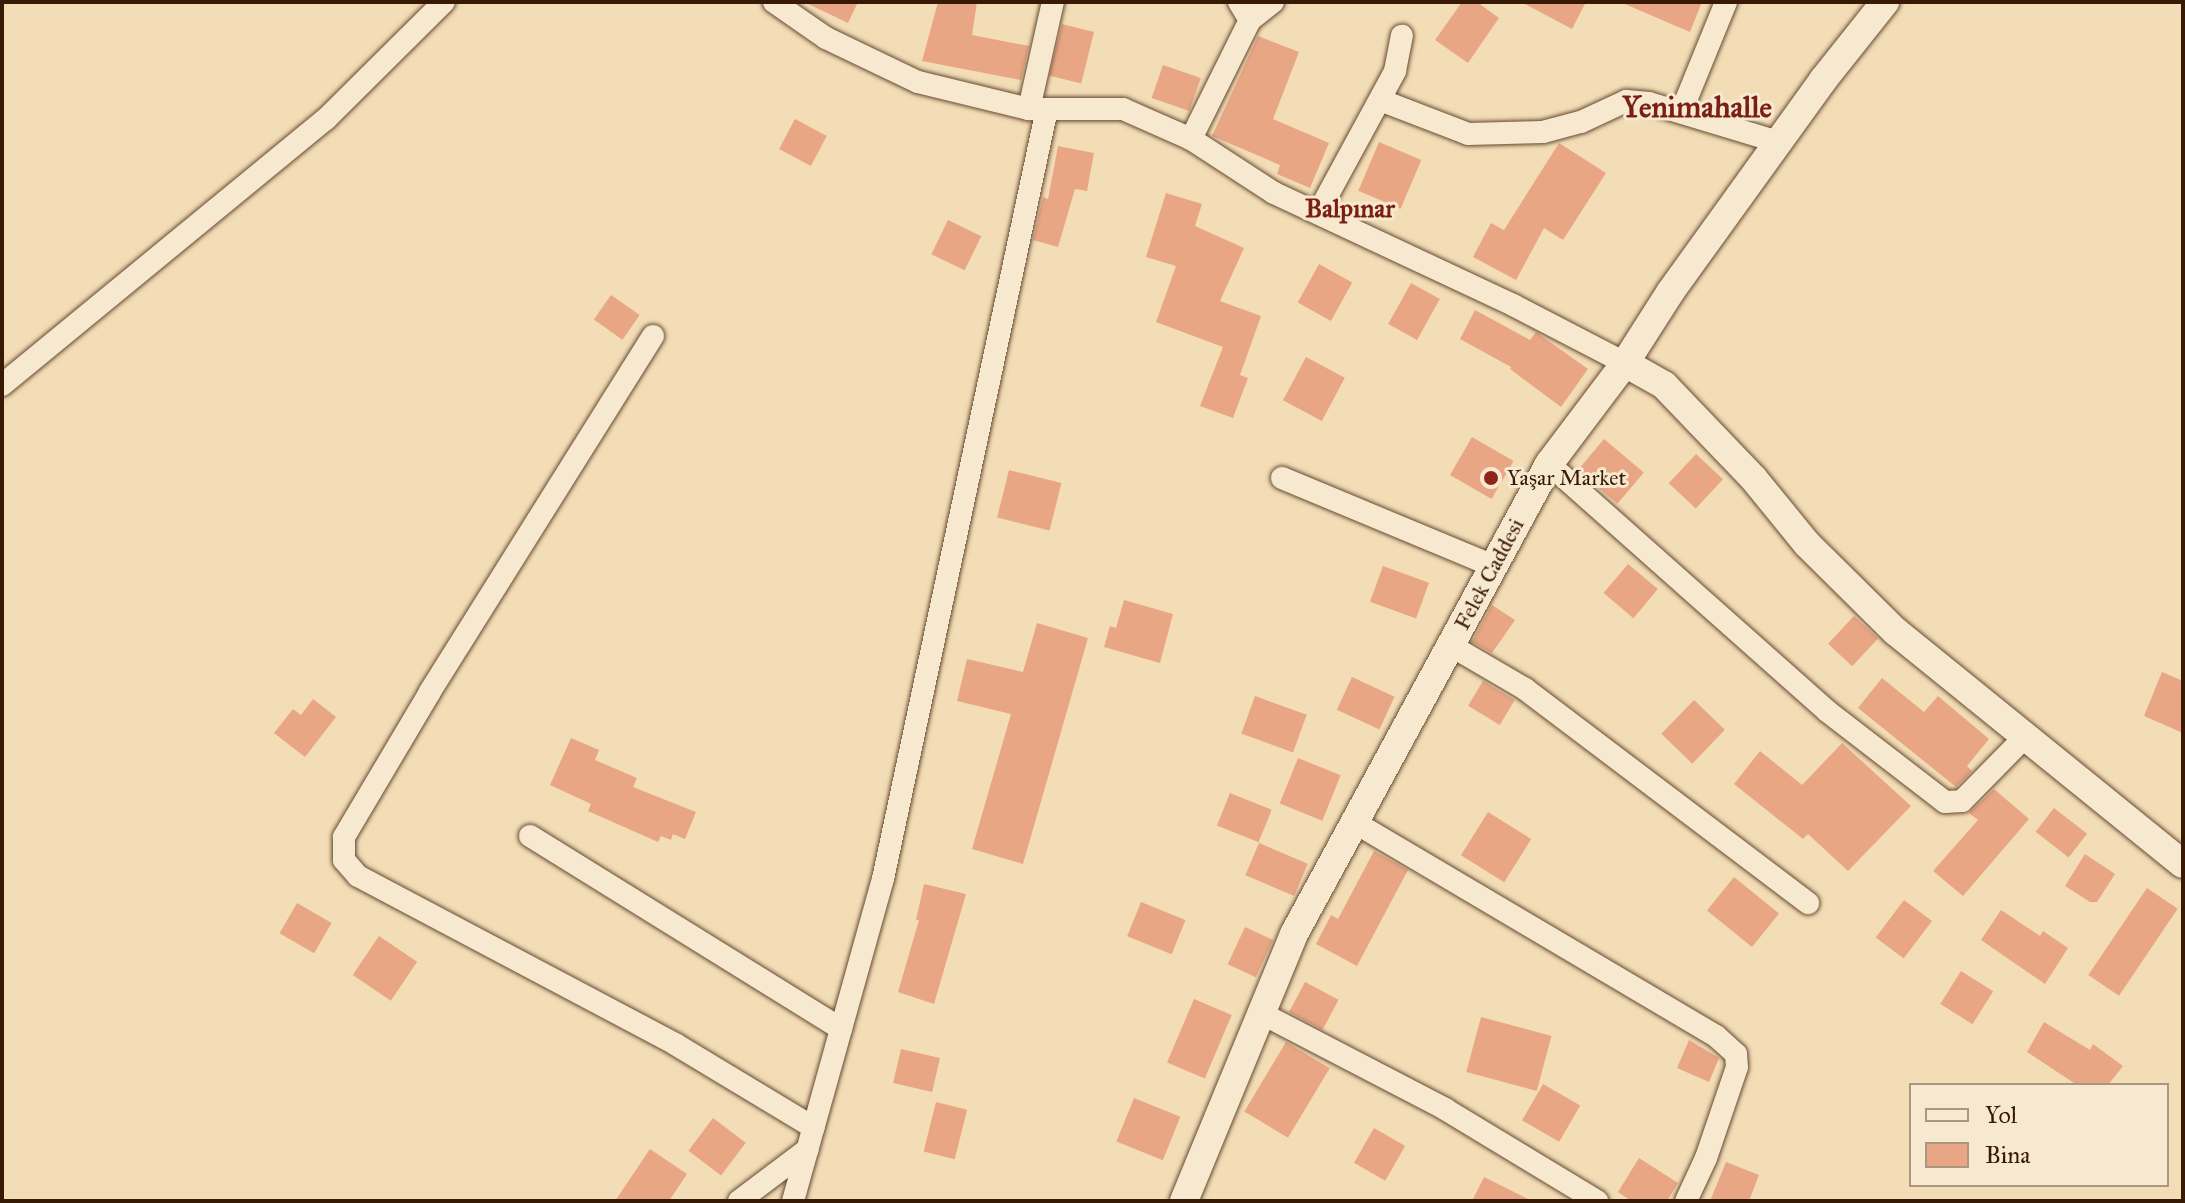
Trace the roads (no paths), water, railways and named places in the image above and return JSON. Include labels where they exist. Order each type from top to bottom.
[{"type":"street","points":[[2,385],[326,119],[444,2]]},
{"type":"street","points":[[774,2],[826,38],[918,82],[1038,109],[1123,109],[1191,139],[1274,193],[1625,363],[1664,385],[1754,479],[1807,544],[1895,631],[2183,864]]},
{"type":"street","points":[[793,1201],[883,879],[1038,109],[1053,2]]},
{"type":"street","points":[[1191,139],[1244,11],[1273,2]]},
{"type":"street","points":[[1682,110],[1726,2]]},
{"type":"street","name":"Felek Caddesi","points":[[1184,1201],[1259,1012],[1294,934],[1549,464],[1625,363],[1671,291],[1874,6]]},
{"type":"street","points":[[1318,213],[1395,71],[1402,36]]},
{"type":"street","points":[[1380,100],[1468,134],[1543,132],[1581,122],[1626,101],[1682,110],[1778,142]]},
{"type":"street","points":[[653,336],[430,692],[344,837],[344,860],[358,876],[675,1044],[811,1139]]},
{"type":"street","points":[[1549,464],[1827,711],[1945,802],[1962,801],[2024,738]]},
{"type":"street","points":[[1282,478],[1493,566]]},
{"type":"street","points":[[1450,645],[1525,689],[1808,903]]},
{"type":"street","points":[[1354,822],[1716,1036],[1736,1054],[1737,1067],[1712,1143],[1686,1201]]},
{"type":"street","points":[[530,836],[841,1029]]},
{"type":"street","points":[[1259,1012],[1445,1109],[1597,1201]]},
{"type":"street","points":[[739,1201],[811,1139]]},
{"type":"place","name":"Yaşar Market","points":[[1491,478]]},
{"type":"district","name":"Yenimahalle","points":[[1697,107]]},
{"type":"district","name":"Balpınar","points":[[1350,209]]}]
